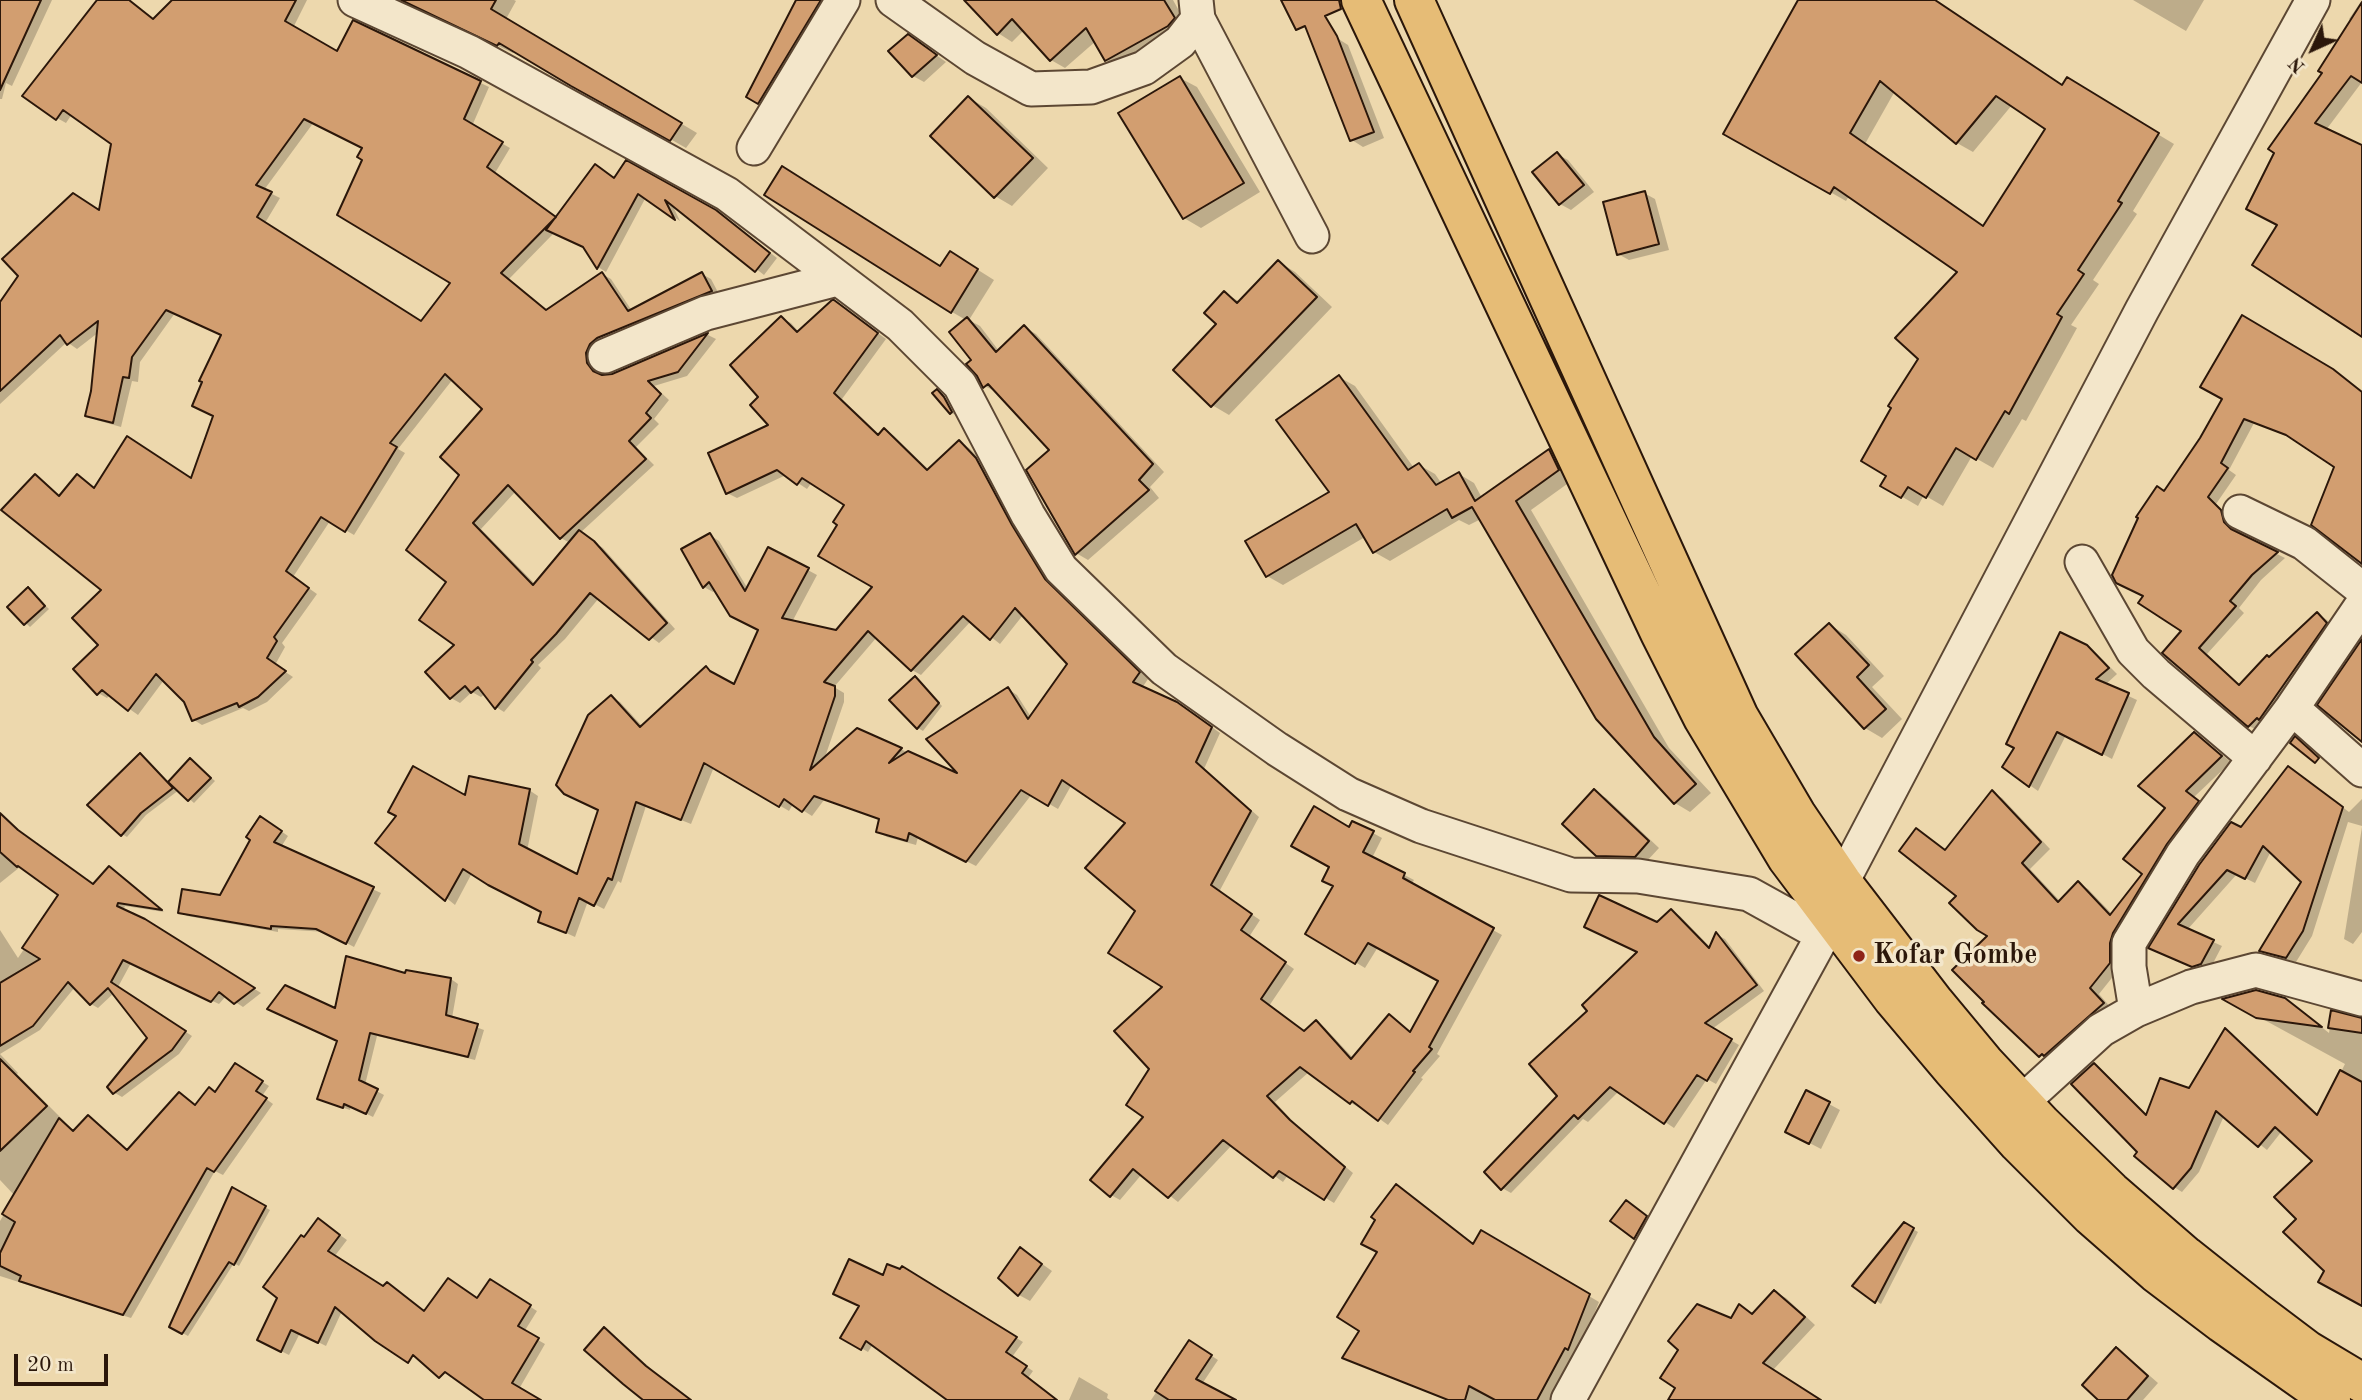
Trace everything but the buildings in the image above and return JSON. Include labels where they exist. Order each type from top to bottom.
[{"type":"highway","points":[[1361,0],[1703,718],[1829,929],[2018,1143],[2091,1216],[2156,1273],[2331,1400]]},
{"type":"highway","points":[[1414,0],[1739,717],[1796,814],[1842,882],[1984,1062],[2111,1191],[2186,1256],[2307,1350],[2362,1383]]},
{"type":"street","points":[[355,0],[469,52],[727,194],[900,325],[960,385],[1028,514],[1061,569],[1164,669],[1277,750],[1348,794],[1421,827],[1571,875],[1638,876],[1748,894],[1829,929],[1568,1400]]},
{"type":"street","points":[[754,148],[843,0]]},
{"type":"street","points":[[892,0],[975,58],[1031,89],[1091,87],[1144,68],[1180,41],[1197,10]]},
{"type":"street","points":[[1842,882],[2142,310],[2313,0]]},
{"type":"street","points":[[1197,10],[1312,236]]},
{"type":"street","points":[[605,356],[706,313],[837,279]]},
{"type":"street","points":[[2240,512],[2304,543],[2362,589]]},
{"type":"street","points":[[2082,562],[2133,650],[2165,682],[2255,758]]},
{"type":"street","points":[[2136,1010],[2129,967],[2129,943],[2183,854],[2292,708],[2362,605]]},
{"type":"street","points":[[2292,708],[2362,770]]},
{"type":"street","points":[[2022,1102],[2101,1030],[2136,1010],[2191,987],[2256,970],[2362,999]]},
{"type":"place","name":"Kofar Gombe","points":[[1859,956]]}]
